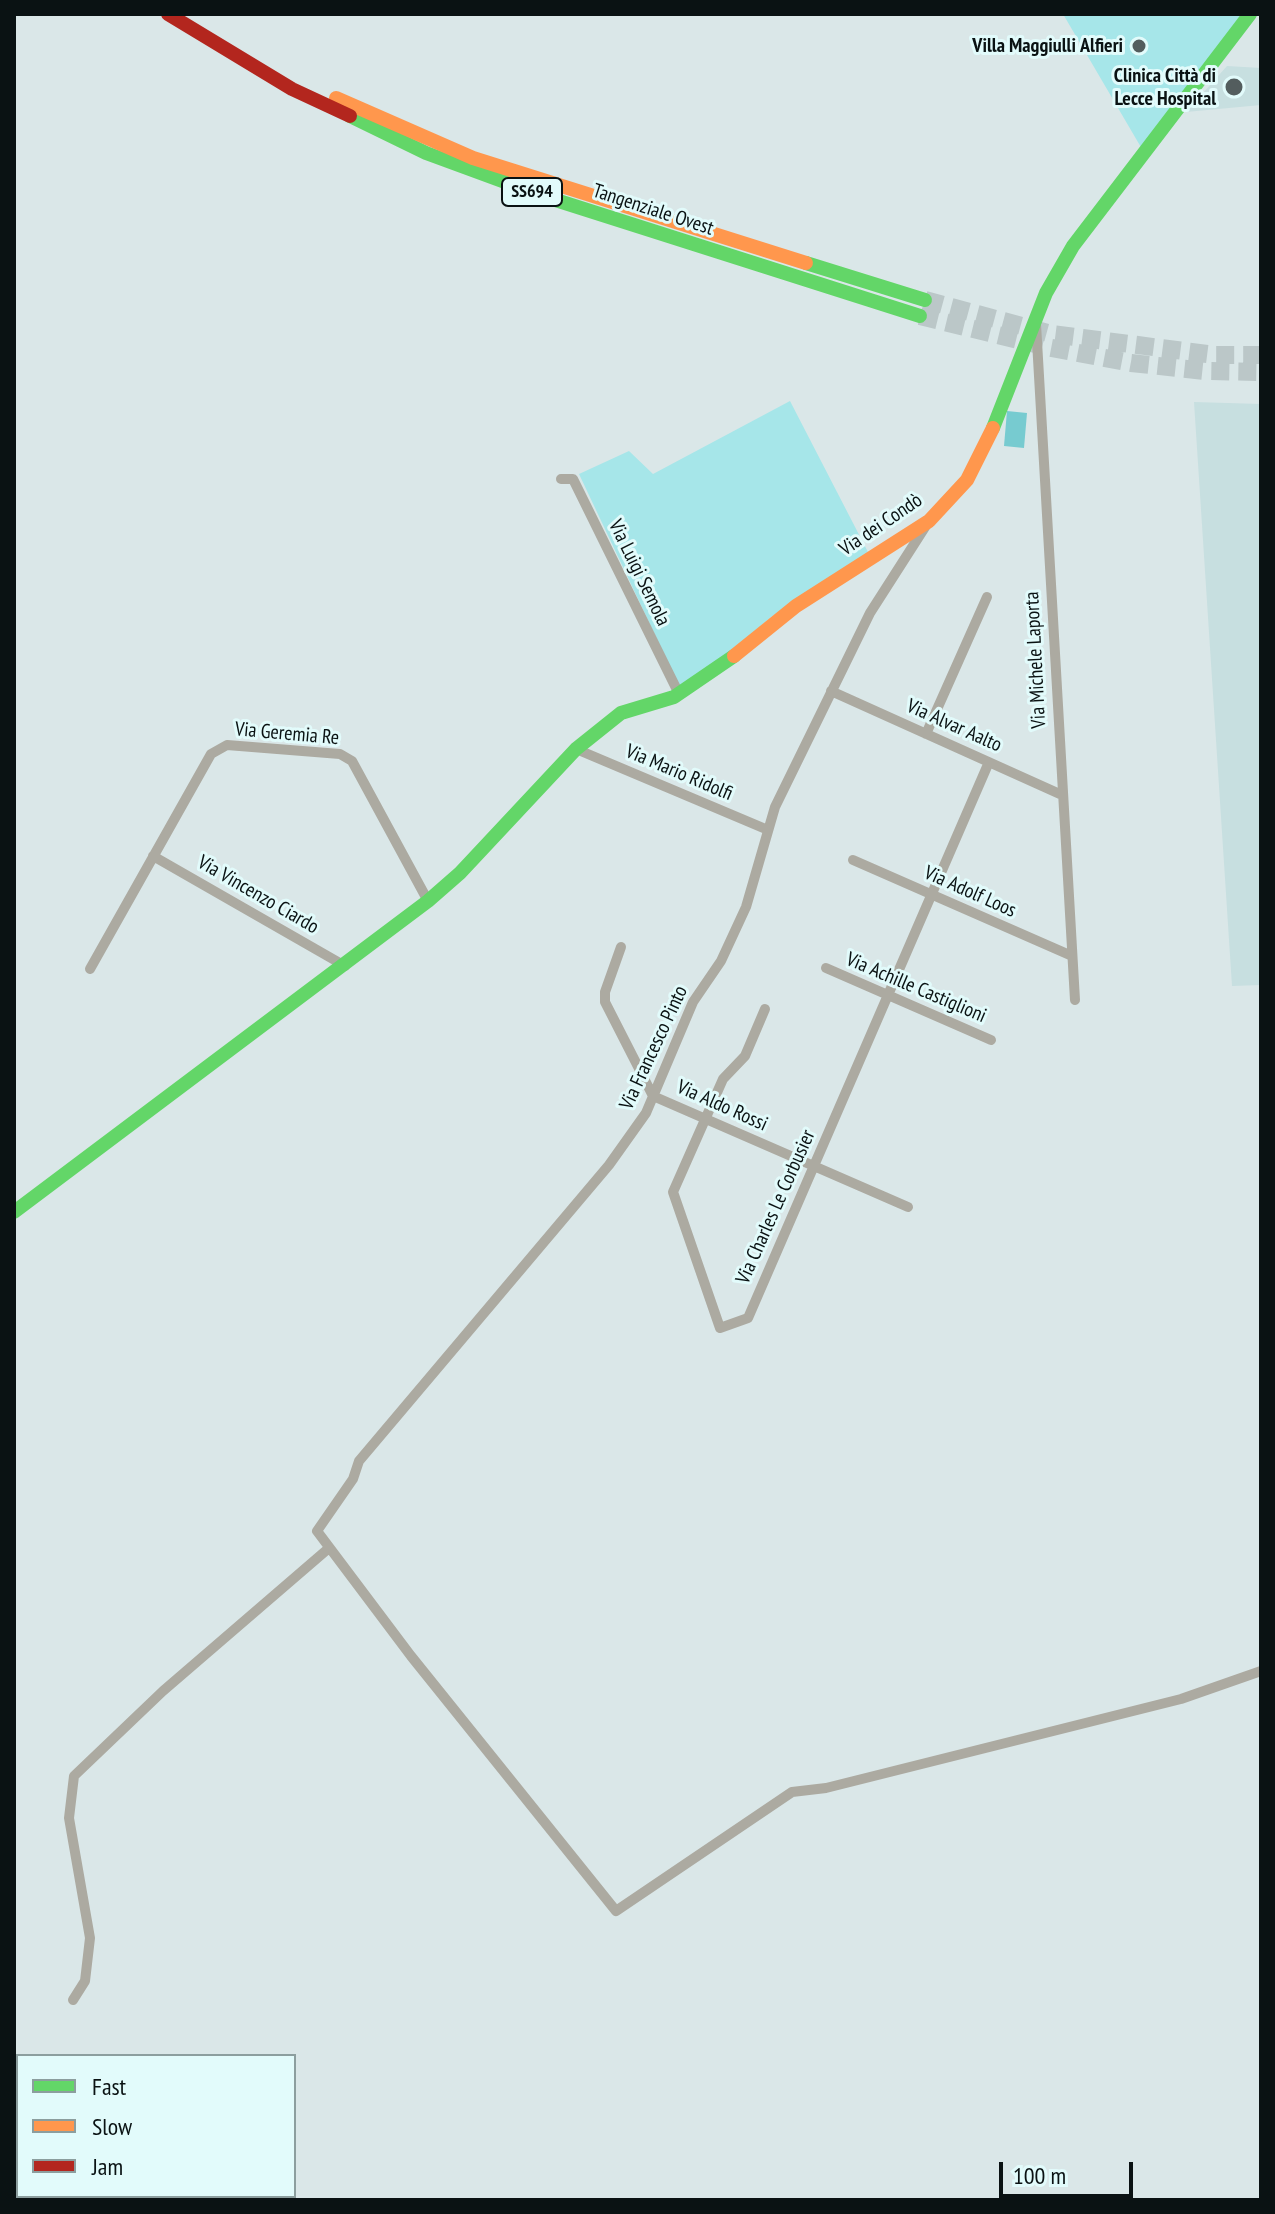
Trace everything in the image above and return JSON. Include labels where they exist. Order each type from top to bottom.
[{"type":"main road","name":"Tangenziale Ovest","points":[[168,14],[292,89],[426,153],[543,196],[920,316]]},
{"type":"main road","name":"Tangenziale Ovest","points":[[188,14],[334,98],[473,158],[925,300]]},
{"type":"main road","name":"Via dei Condò","points":[[14,1212],[428,901],[460,873],[576,749],[621,713],[642,709],[705,679],[796,606],[929,521],[967,480],[996,421],[1046,293],[1089,222],[1250,14]]},
{"type":"street","name":"Via Michele Laporta","points":[[1036,318],[1075,1000]]},
{"type":"street","name":"Via Luigi Semola","points":[[561,479],[573,479],[679,694]]},
{"type":"street","name":"Via Francesco Pinto","points":[[329,1548],[317,1531],[353,1479],[359,1461],[609,1165],[646,1113],[693,1002],[721,961],[746,907],[775,807],[870,613],[929,521]]},
{"type":"street","points":[[926,734],[987,597]]},
{"type":"street","name":"Via Alvar Aalto","points":[[831,691],[1062,795]]},
{"type":"street","name":"Via Geremia Re","points":[[90,969],[211,754],[227,745],[340,754],[352,761],[428,901]]},
{"type":"street","name":"Via Mario Ridolfi","points":[[576,749],[768,830]]},
{"type":"street","name":"Via Charles Le Corbusier","points":[[765,1009],[745,1056],[723,1079],[673,1192],[720,1328],[748,1318],[989,762]]},
{"type":"street","name":"Via Vincenzo Ciardo","points":[[153,856],[345,966]]},
{"type":"street","name":"Via Adolf Loos","points":[[853,860],[1072,956]]},
{"type":"street","points":[[621,947],[605,992],[605,1002],[653,1096]]},
{"type":"street","name":"Via Achille Castiglioni","points":[[826,968],[991,1040]]},
{"type":"street","name":"Via Aldo Rossi","points":[[653,1096],[908,1207]]},
{"type":"street","points":[[73,2000],[85,1981],[90,1962],[90,1938],[69,1818],[74,1776],[163,1691],[329,1548],[411,1656],[616,1911],[792,1792],[840,1785],[1181,1699],[1261,1671]]},
{"type":"shaded area","points":[[1063,14],[1242,14],[1142,149]]},
{"type":"shaded area","name":"Clinica Città di Lecce Hospital","points":[[1227,66],[1261,68],[1261,105],[1186,112]]},
{"type":"shaded area","points":[[790,401],[869,554],[771,617],[703,676],[680,688],[579,474],[629,451],[653,474]]},
{"type":"shaded area","points":[[1194,402],[1261,404],[1261,985],[1232,986]]},
{"type":"shaded area","points":[[1007,411],[1027,413],[1024,448],[1004,446]]},
{"type":"tunnel","points":[[925,300],[1052,334],[1215,355],[1261,355]]},
{"type":"tunnel","points":[[920,316],[1047,347],[1131,363],[1205,371],[1261,372]]},
{"type":"traffic: fast","points":[[993,428],[1046,293],[1073,246],[1250,14]]},
{"type":"traffic: fast","points":[[350,116],[426,153],[543,196],[920,316]]},
{"type":"traffic: fast","points":[[806,263],[925,300]]},
{"type":"traffic: fast","points":[[14,1212],[428,901],[460,873],[576,749],[621,713],[674,697],[734,656]]},
{"type":"traffic: slow","points":[[336,98],[473,158],[806,263]]},
{"type":"traffic: slow","points":[[734,656],[796,606],[929,521],[967,480],[993,428]]},
{"type":"traffic: jam","points":[[168,14],[292,89],[350,116]]},
{"type":"place","name":"Villa Maggiulli Alfieri","points":[[1139,46]]},
{"type":"place","name":"Clinica Città di Lecce Hospital","points":[[1234,87]]}]
